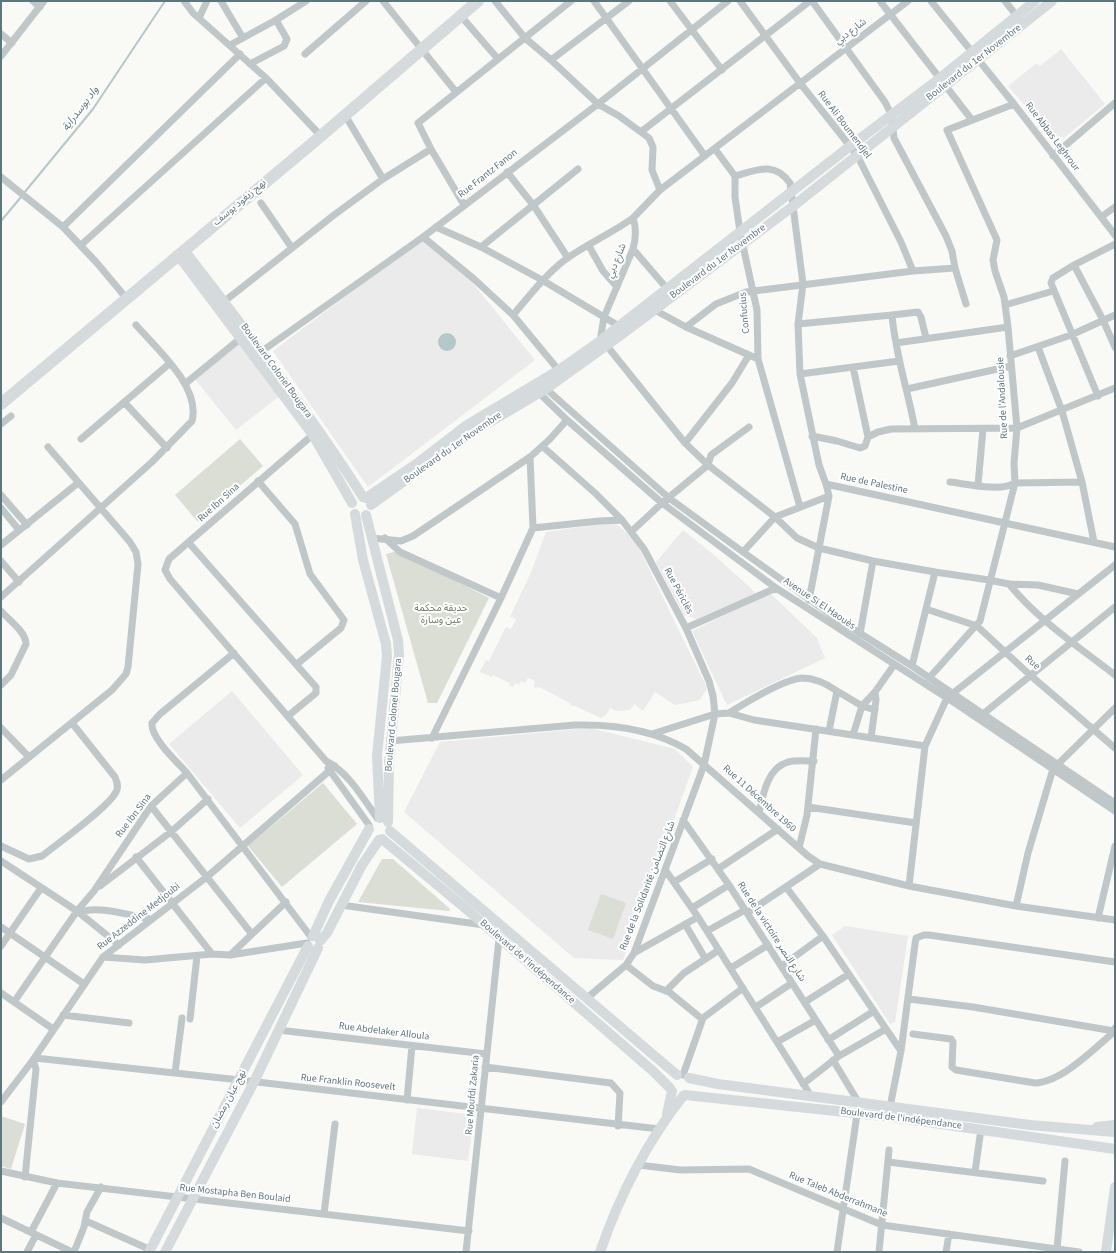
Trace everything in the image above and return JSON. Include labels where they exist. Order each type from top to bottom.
[{"type":"main road","name":"نهج زيغود يوسف","points":[[1,404],[345,116],[478,1]]},
{"type":"main road","name":"Boulevard du 1er Novembre","points":[[670,293],[743,244],[857,155],[975,55],[1016,15],[1035,1]]},
{"type":"main road","name":"Boulevard du 1er Novembre","points":[[975,55],[1023,24],[1052,1]]},
{"type":"main road","name":"Boulevard du 1er Novembre","points":[[366,500],[468,435],[603,344],[670,293],[740,232],[792,190],[891,114],[943,82]]},
{"type":"main road","name":"Boulevard Colonel Bougara","points":[[181,252],[260,355],[366,500]]},
{"type":"main road","name":"Boulevard Colonel Bougara","points":[[221,304],[241,338],[260,355]]},
{"type":"main road","name":"Boulevard du 1er Novembre","points":[[603,344],[619,326],[651,308]]},
{"type":"main road","name":"Boulevard Colonel Bougara","points":[[316,432],[352,503]]},
{"type":"main road","points":[[355,514],[360,516],[366,515],[370,511],[366,500],[356,498],[352,503],[352,509],[355,514],[358,539],[386,644],[387,656],[377,756],[379,824]]},
{"type":"main road","name":"Boulevard Colonel Bougara","points":[[366,515],[398,640],[399,654],[390,741],[379,824]]},
{"type":"main road","name":"نهج عبان رمضان","points":[[150,1251],[240,1080],[290,977],[313,942],[327,933],[365,861],[380,840],[387,836],[379,824],[329,901],[313,942],[278,1030],[254,1082],[165,1252]]},
{"type":"main road","name":"Boulevard de l'indépendance","points":[[671,1090],[654,1072],[511,950],[484,925],[380,840],[371,836],[379,824],[587,998],[683,1076],[718,1084],[859,1103],[1081,1130],[1115,1132]]},
{"type":"main road","points":[[511,950],[520,941]]},
{"type":"main road","points":[[600,1252],[613,1216],[638,1165],[666,1118],[691,1088],[683,1076],[670,1082],[671,1090],[666,1118]]},
{"type":"main road","points":[[671,1090],[676,1095],[684,1096]]},
{"type":"main road","name":"Boulevard de l'indépendance","points":[[684,1096],[858,1114],[981,1129],[1115,1149]]},
{"type":"main road","points":[[1081,1130],[1115,1124]]},
{"type":"main road","points":[[1106,1252],[1115,1187]]},
{"type":"street","points":[[33,1],[40,7]]},
{"type":"street","points":[[1,56],[44,1]]},
{"type":"street","points":[[184,1],[196,15],[266,78],[321,136]]},
{"type":"street","points":[[196,15],[207,1]]},
{"type":"street","points":[[221,1],[243,38]]},
{"type":"street","points":[[230,45],[276,20],[306,1]]},
{"type":"street","points":[[305,54],[366,1]]},
{"type":"street","points":[[383,1],[456,92]]},
{"type":"street","points":[[495,1],[525,38],[598,104],[642,131],[649,138],[653,147],[652,170],[660,190]]},
{"type":"street","points":[[464,205],[431,149],[418,123],[571,1]]},
{"type":"street","points":[[594,1],[705,156]]},
{"type":"street","points":[[551,60],[629,1]]},
{"type":"street","points":[[670,1],[722,70]]},
{"type":"street","name":"Rue Frantz Fanon","points":[[260,355],[423,237],[598,104],[728,1]]},
{"type":"street","name":"Rue Ali Boumendjel","points":[[740,1],[767,35],[800,83],[849,147],[857,155],[901,242],[913,271]]},
{"type":"street","points":[[642,131],[811,1],[885,102],[891,114],[894,138],[946,236],[952,251],[955,268],[966,304]]},
{"type":"street","points":[[880,1],[889,15],[972,120],[1014,104]]},
{"type":"street","name":"شارع دبي","points":[[603,344],[604,317],[634,249],[636,225],[632,218],[660,190],[908,1]]},
{"type":"street","name":"Rue Abbas Leghrour","points":[[931,1],[1014,104],[1115,235]]},
{"type":"street","points":[[1005,1],[1023,24]]},
{"type":"street","points":[[460,15],[498,59]]},
{"type":"street","points":[[250,64],[284,46],[287,42],[287,39],[276,20]]},
{"type":"street","points":[[1,34],[12,43]]},
{"type":"street","points":[[63,227],[240,54]]},
{"type":"street","points":[[81,245],[266,78]]},
{"type":"street","points":[[1053,156],[1115,103]]},
{"type":"street","points":[[345,116],[383,180]]},
{"type":"street","name":"Rue de l'Andalousie","points":[[930,678],[977,626],[982,616],[1004,522],[1015,483],[1014,463],[1016,428],[1008,327],[993,260],[997,240],[947,130],[972,120]]},
{"type":"street","points":[[221,304],[292,248],[383,180],[431,149]]},
{"type":"street","points":[[715,149],[734,176],[762,169],[777,170],[784,175],[790,183],[792,190]]},
{"type":"street","points":[[481,247],[534,206],[578,169]]},
{"type":"street","points":[[507,172],[534,206],[568,258]]},
{"type":"street","name":"Confucius","points":[[734,176],[740,232],[757,310],[758,359],[800,507]]},
{"type":"street","points":[[2,178],[63,227],[81,245],[127,299]]},
{"type":"street","name":"Rue de Palestine","points":[[792,190],[792,207],[803,284],[798,324],[800,374],[812,436],[819,465],[826,484],[1115,547]]},
{"type":"street","points":[[261,203],[292,248]]},
{"type":"street","points":[[1101,217],[1115,207]]},
{"type":"street","points":[[513,315],[542,280],[568,258],[632,218]]},
{"type":"street","points":[[436,226],[481,247],[542,280],[619,326]]},
{"type":"street","points":[[423,237],[474,279],[513,315],[561,373]]},
{"type":"street","points":[[1098,396],[1071,335],[1051,283],[1053,278],[1074,265],[1115,244]]},
{"type":"street","points":[[589,246],[603,271],[617,287]]},
{"type":"street","points":[[634,249],[670,293]]},
{"type":"street","points":[[1074,265],[1103,320],[1115,347]]},
{"type":"street","points":[[686,327],[716,304],[738,295],[754,291],[913,271],[955,268]]},
{"type":"street","points":[[1004,305],[1053,291]]},
{"type":"street","points":[[651,308],[686,327],[758,359]]},
{"type":"street","points":[[798,324],[918,312],[922,317],[926,338]]},
{"type":"street","points":[[892,314],[899,361],[908,389],[915,429]]},
{"type":"street","points":[[1010,356],[1071,335],[1115,315]]},
{"type":"street","points":[[1,597],[167,448],[192,421],[194,404],[186,383],[136,325]]},
{"type":"street","points":[[896,343],[1008,327]]},
{"type":"street","points":[[186,383],[241,338]]},
{"type":"street","points":[[603,344],[685,444],[708,465],[775,517],[797,538],[819,548],[873,561],[1009,584],[1038,586],[1078,594]]},
{"type":"street","points":[[1038,347],[1062,411],[1082,482],[1094,542]]},
{"type":"street","points":[[685,444],[732,383],[749,355]]},
{"type":"street","points":[[800,374],[899,361]]},
{"type":"street","points":[[80,440],[169,364]]},
{"type":"street","points":[[908,389],[1011,366]]},
{"type":"street","points":[[812,436],[837,441],[860,448],[866,446],[868,437],[853,367]]},
{"type":"street","name":"Avenue Si El Haouès","points":[[539,387],[567,420],[662,503],[776,588],[828,618],[860,634],[912,666],[930,678],[949,696],[1055,766],[1115,803]]},
{"type":"street","name":"Avenue Si El Haouès","points":[[539,387],[669,498],[809,600],[828,618],[894,665],[983,714],[1115,811]]},
{"type":"street","points":[[868,437],[878,432],[891,429],[1016,428],[1062,411],[1115,388]]},
{"type":"street","points":[[124,402],[167,448]]},
{"type":"street","points":[[1,424],[11,416]]},
{"type":"street","points":[[372,538],[384,538],[401,541],[412,536],[530,457],[556,434],[567,420]]},
{"type":"street","points":[[632,531],[662,503],[708,465],[711,455],[749,427]]},
{"type":"street","points":[[978,485],[983,428]]},
{"type":"street","name":"Rue Ibn Sina","points":[[316,432],[169,559],[166,564],[166,574],[326,760]]},
{"type":"street","name":"Rue Périclès","points":[[542,446],[595,493],[632,531],[644,549],[686,628],[709,681],[713,696],[715,714],[704,765]]},
{"type":"street","points":[[1,780],[122,681],[128,667],[138,558],[136,552],[130,542],[48,447]]},
{"type":"street","points":[[432,738],[501,598],[533,528],[530,457]]},
{"type":"street","points":[[258,481],[295,524],[310,574],[344,620],[341,628],[297,664]]},
{"type":"street","points":[[950,482],[1006,487],[1015,483],[1082,482]]},
{"type":"street","points":[[1,545],[78,483]]},
{"type":"street","points":[[809,600],[829,496],[826,484]]},
{"type":"street","points":[[1,495],[27,525]]},
{"type":"street","points":[[743,552],[775,517],[829,496]]},
{"type":"street","points":[[1,508],[19,530]]},
{"type":"street","points":[[533,528],[622,520]]},
{"type":"street","points":[[384,538],[400,552],[501,598]]},
{"type":"street","points":[[189,543],[315,684],[317,690],[288,716]]},
{"type":"street","points":[[1,561],[19,582]]},
{"type":"street","points":[[860,634],[873,561]]},
{"type":"street","points":[[909,886],[925,746],[949,696],[1115,565]]},
{"type":"street","points":[[912,666],[935,572]]},
{"type":"street","points":[[1009,584],[1018,595],[1045,620],[1115,675]]},
{"type":"street","points":[[686,628],[776,588]]},
{"type":"street","points":[[983,714],[1115,607]]},
{"type":"street","name":"Rue","points":[[926,609],[977,626],[1030,675],[1115,748]]},
{"type":"street","points":[[1,612],[26,639],[26,644],[11,675],[1,686]]},
{"type":"street","points":[[103,957],[145,960],[212,954],[230,955],[313,942],[286,902],[208,799],[153,732],[152,723],[160,714],[234,653]]},
{"type":"street","points":[[853,735],[862,706],[875,692],[894,665]]},
{"type":"street","points":[[729,713],[749,701],[797,679],[812,679],[837,691],[862,706],[875,710]]},
{"type":"street","points":[[829,731],[837,691]]},
{"type":"street","points":[[871,738],[875,710],[875,692]]},
{"type":"street","points":[[1016,906],[1028,853],[1055,766],[1115,708]]},
{"type":"street","points":[[652,734],[715,714],[729,713],[754,720],[925,746]]},
{"type":"street","points":[[1,846],[29,859],[42,856],[106,804],[116,792],[118,783],[115,777],[72,723]]},
{"type":"street","name":"Rue 11 Décembre 1960","points":[[390,741],[603,724],[631,728],[674,742],[686,749],[760,812],[799,848],[820,864],[909,886],[1016,906],[1115,920]]},
{"type":"street","points":[[1,728],[29,757]]},
{"type":"street","points":[[799,848],[808,807],[814,761],[816,729]]},
{"type":"street","points":[[326,760],[335,766],[363,799],[379,824]]},
{"type":"street","points":[[326,760],[329,771],[379,824]]},
{"type":"street","points":[[760,812],[766,785],[781,766],[788,762],[814,761]]},
{"type":"street","name":"Rue de la Solidarité شارع التضامن","points":[[587,998],[626,965],[634,953],[704,765]]},
{"type":"street","name":"Rue Azzeddine Medjoubi","points":[[1,1102],[34,1059],[103,957],[208,876],[335,766]]},
{"type":"street","name":"Rue Ibn Sina","points":[[14,1002],[94,891],[151,806],[187,773]]},
{"type":"street","points":[[94,891],[172,831],[208,799]]},
{"type":"street","points":[[151,806],[208,876],[251,933]]},
{"type":"street","points":[[808,807],[916,823]]},
{"type":"street","name":"Rue de la victoire شارع النصر","points":[[683,820],[712,859],[805,1002],[828,1040],[859,1103]]},
{"type":"street","points":[[718,869],[778,829]]},
{"type":"street","points":[[1098,918],[1115,846]]},
{"type":"street","points":[[136,858],[212,954]]},
{"type":"street","points":[[674,882],[712,859]]},
{"type":"street","points":[[707,931],[746,912],[820,864]]},
{"type":"street","points":[[2,865],[78,912],[119,945]]},
{"type":"street","points":[[666,870],[756,1007],[811,1096]]},
{"type":"street","points":[[692,908],[729,885]]},
{"type":"street","points":[[786,887],[823,936],[901,1051]]},
{"type":"street","points":[[1,946],[41,888]]},
{"type":"street","points":[[230,955],[251,933],[286,902]]},
{"type":"street","points":[[341,905],[484,925]]},
{"type":"street","points":[[78,912],[85,910],[105,910],[150,920]]},
{"type":"street","points":[[634,953],[698,917]]},
{"type":"street","points":[[685,924],[705,958]]},
{"type":"street","points":[[1,927],[84,984]]},
{"type":"street","points":[[890,1107],[909,999],[916,938],[924,934],[1115,962]]},
{"type":"street","points":[[782,966],[823,936]]},
{"type":"street","name":"Rue Moufdi Zakaria","points":[[466,1252],[499,939]]},
{"type":"street","points":[[730,968],[768,945]]},
{"type":"street","points":[[666,990],[678,977],[719,950]]},
{"type":"street","points":[[190,1019],[197,956]]},
{"type":"street","points":[[626,965],[653,986],[666,990],[702,1019]]},
{"type":"street","points":[[805,1002],[849,974]]},
{"type":"street","points":[[756,1007],[792,983]]},
{"type":"street","points":[[683,1076],[702,1019],[743,988]]},
{"type":"street","points":[[1,993],[53,1029]]},
{"type":"street","points":[[909,999],[974,1007],[1115,1030]]},
{"type":"street","points":[[828,1040],[874,1011]]},
{"type":"street","points":[[63,1015],[129,1023]]},
{"type":"street","points":[[175,1073],[182,1018]]},
{"type":"street","points":[[778,1042],[816,1020]]},
{"type":"street","points":[[803,1084],[836,1058],[886,1029]]},
{"type":"street","name":"Rue Abdelaker Alloula","points":[[278,1030],[486,1054]]},
{"type":"street","points":[[913,1034],[951,1039],[953,1042],[952,1067],[956,1070],[1035,1083],[1046,1081],[1078,1062],[1115,1030]]},
{"type":"street","points":[[406,1100],[412,1046]]},
{"type":"street","points":[[25,1177],[36,1069],[34,1059]]},
{"type":"street","name":"Rue Franklin Roosevelt","points":[[34,1059],[240,1080],[618,1126],[659,1129]]},
{"type":"street","points":[[485,1066],[611,1083],[620,1093],[618,1126]]},
{"type":"street","points":[[837,1252],[858,1114]]},
{"type":"street","points":[[324,1214],[335,1124]]},
{"type":"street","points":[[975,1172],[981,1129]]},
{"type":"street","points":[[879,1252],[889,1150]]},
{"type":"street","points":[[1057,1249],[1065,1161]]},
{"type":"street","points":[[888,1162],[1043,1181]]},
{"type":"street","name":"Rue Taleb Abderrahmane","points":[[638,1165],[680,1170],[749,1169],[882,1225],[1079,1252]]},
{"type":"street","name":"Rue Mostapha Ben Boulaid","points":[[1,1171],[57,1183],[469,1231]]},
{"type":"street","points":[[27,1252],[57,1183]]},
{"type":"street","points":[[1,1218],[73,1252],[86,1221],[88,1212],[101,1187]]},
{"type":"street","points":[[86,1221],[150,1251]]},
{"type":"street","points":[[946,1252],[949,1234]]},
{"type":"shaded area","points":[[1061,49],[1105,104],[1064,138],[1062,136],[1055,141],[1008,86],[1037,63],[1040,66]]},
{"type":"shaded area","points":[[423,238],[467,276],[535,360],[368,487],[273,351]]},
{"type":"shaded area","points":[[447,333],[453,336],[456,342],[453,348],[447,351],[441,348],[438,342],[441,336]]},
{"type":"shaded area","points":[[240,341],[282,394],[236,430],[194,378]]},
{"type":"shaded area","points":[[614,522],[635,540],[707,688],[700,700],[675,705],[655,692],[643,711],[634,704],[630,710],[617,711],[610,708],[606,715],[601,718],[575,706],[571,706],[570,703],[539,687],[535,688],[535,681],[528,678],[525,683],[521,681],[519,685],[515,683],[513,687],[509,685],[510,683],[493,675],[492,677],[480,672],[486,660],[489,661],[506,627],[511,629],[515,622],[516,619],[510,617],[532,570],[546,532]]},
{"type":"shaded area","points":[[683,530],[714,555],[756,593],[697,619],[684,615],[656,562]]},
{"type":"shaded area","points":[[770,593],[817,638],[825,658],[727,705],[692,631]]},
{"type":"shaded area","points":[[232,691],[303,775],[240,828],[169,744]]},
{"type":"shaded area","points":[[590,728],[675,749],[693,767],[623,960],[574,958],[404,812],[440,742]]},
{"type":"shaded area","points":[[845,926],[908,936],[895,1022],[890,1024],[832,935]]},
{"type":"shaded area","points":[[417,1108],[474,1115],[468,1161],[412,1154]]},
{"type":"green space","points":[[240,439],[263,466],[198,522],[175,495]]},
{"type":"green space","name":"حديقة محكمة عين وسارة","points":[[397,551],[489,598],[437,703],[428,703],[386,554]]},
{"type":"green space","points":[[323,783],[357,824],[282,887],[248,846]]},
{"type":"green space","points":[[382,859],[393,859],[450,909],[449,911],[358,902]]},
{"type":"green space","points":[[601,894],[626,903],[613,939],[588,930]]},
{"type":"green space","points":[[1,1116],[25,1124],[11,1169],[1,1166]]},
{"type":"waterway","name":"واد بوسدراية","points":[[24,193],[93,109],[165,1]]},
{"type":"waterway","name":"واد بوسدراية","points":[[1,221],[21,197]]}]
